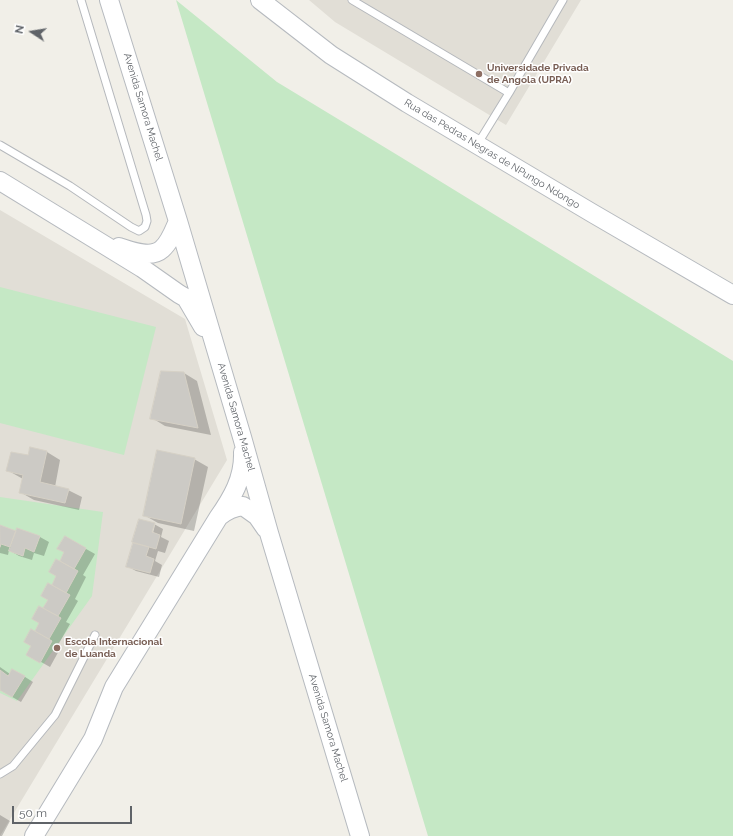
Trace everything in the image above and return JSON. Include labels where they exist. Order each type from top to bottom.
[{"type":"street","name":"Avenida Samora Machel","points":[[109,0],[216,347],[269,533],[360,836]]},
{"type":"street","name":"Rua das Pedras Negras de NPungo Ndongo","points":[[266,1],[331,55],[407,103],[733,295]]},
{"type":"street","points":[[0,181],[142,268],[186,298],[216,347]]},
{"type":"street","points":[[99,241],[131,251],[154,253],[162,249],[169,240],[178,221]]},
{"type":"street","points":[[34,836],[92,739],[114,687],[236,489],[240,477],[243,456],[242,437]]},
{"type":"street","points":[[218,518],[227,510],[243,506],[257,516],[269,533]]},
{"type":"lane","points":[[0,145],[70,186],[131,227],[139,231],[145,227],[147,221],[146,215],[81,0]]},
{"type":"lane","points":[[352,0],[509,93]]},
{"type":"lane","points":[[477,145],[563,0]]},
{"type":"lane","points":[[0,774],[13,766],[55,715],[95,635]]},
{"type":"shaded area","name":"Universidade Privada de Angola (UPRA)","points":[[309,0],[581,0],[506,125],[335,22]]},
{"type":"shaded area","name":"Escola Internacional de Luanda","points":[[0,210],[185,319],[227,460],[0,836]]},
{"type":"green space","points":[[176,0],[277,82],[733,361],[733,836],[428,836]]},
{"type":"green space","points":[[0,287],[156,327],[124,455],[0,423]]},
{"type":"green space","points":[[0,497],[103,512],[92,596],[17,701],[0,693]]},
{"type":"building","points":[[161,371],[184,372],[198,428],[150,419]]},
{"type":"building","points":[[30,447],[47,451],[40,482],[69,489],[65,503],[19,493],[23,475],[6,471],[11,452],[28,455]]},
{"type":"building","points":[[157,450],[195,458],[181,524],[143,516]]},
{"type":"building","points":[[139,519],[155,523],[152,532],[160,535],[156,549],[132,542]]},
{"type":"building","points":[[0,525],[16,531],[10,547],[1,544],[0,547]]},
{"type":"building","points":[[17,528],[40,536],[34,552],[25,548],[23,556],[9,551]]},
{"type":"building","points":[[65,536],[86,548],[74,569],[60,561],[64,552],[57,549]]},
{"type":"building","points":[[133,543],[149,547],[146,556],[154,559],[150,573],[126,567]]},
{"type":"building","points":[[56,559],[78,571],[66,593],[52,585],[56,576],[49,572]]},
{"type":"building","points":[[48,583],[70,595],[58,616],[43,608],[48,600],[41,596]]},
{"type":"building","points":[[39,606],[61,618],[49,639],[35,631],[39,623],[32,619]]},
{"type":"building","points":[[31,629],[52,641],[40,663],[26,655],[31,646],[24,642]]},
{"type":"building","points":[[12,669],[25,676],[12,697],[0,690],[0,670],[8,676]]},
{"type":"place","name":"Universidade Privada de Angola (UPRA)","points":[[479,74]]},
{"type":"place","name":"Escola Internacional de Luanda","points":[[57,648]]}]
